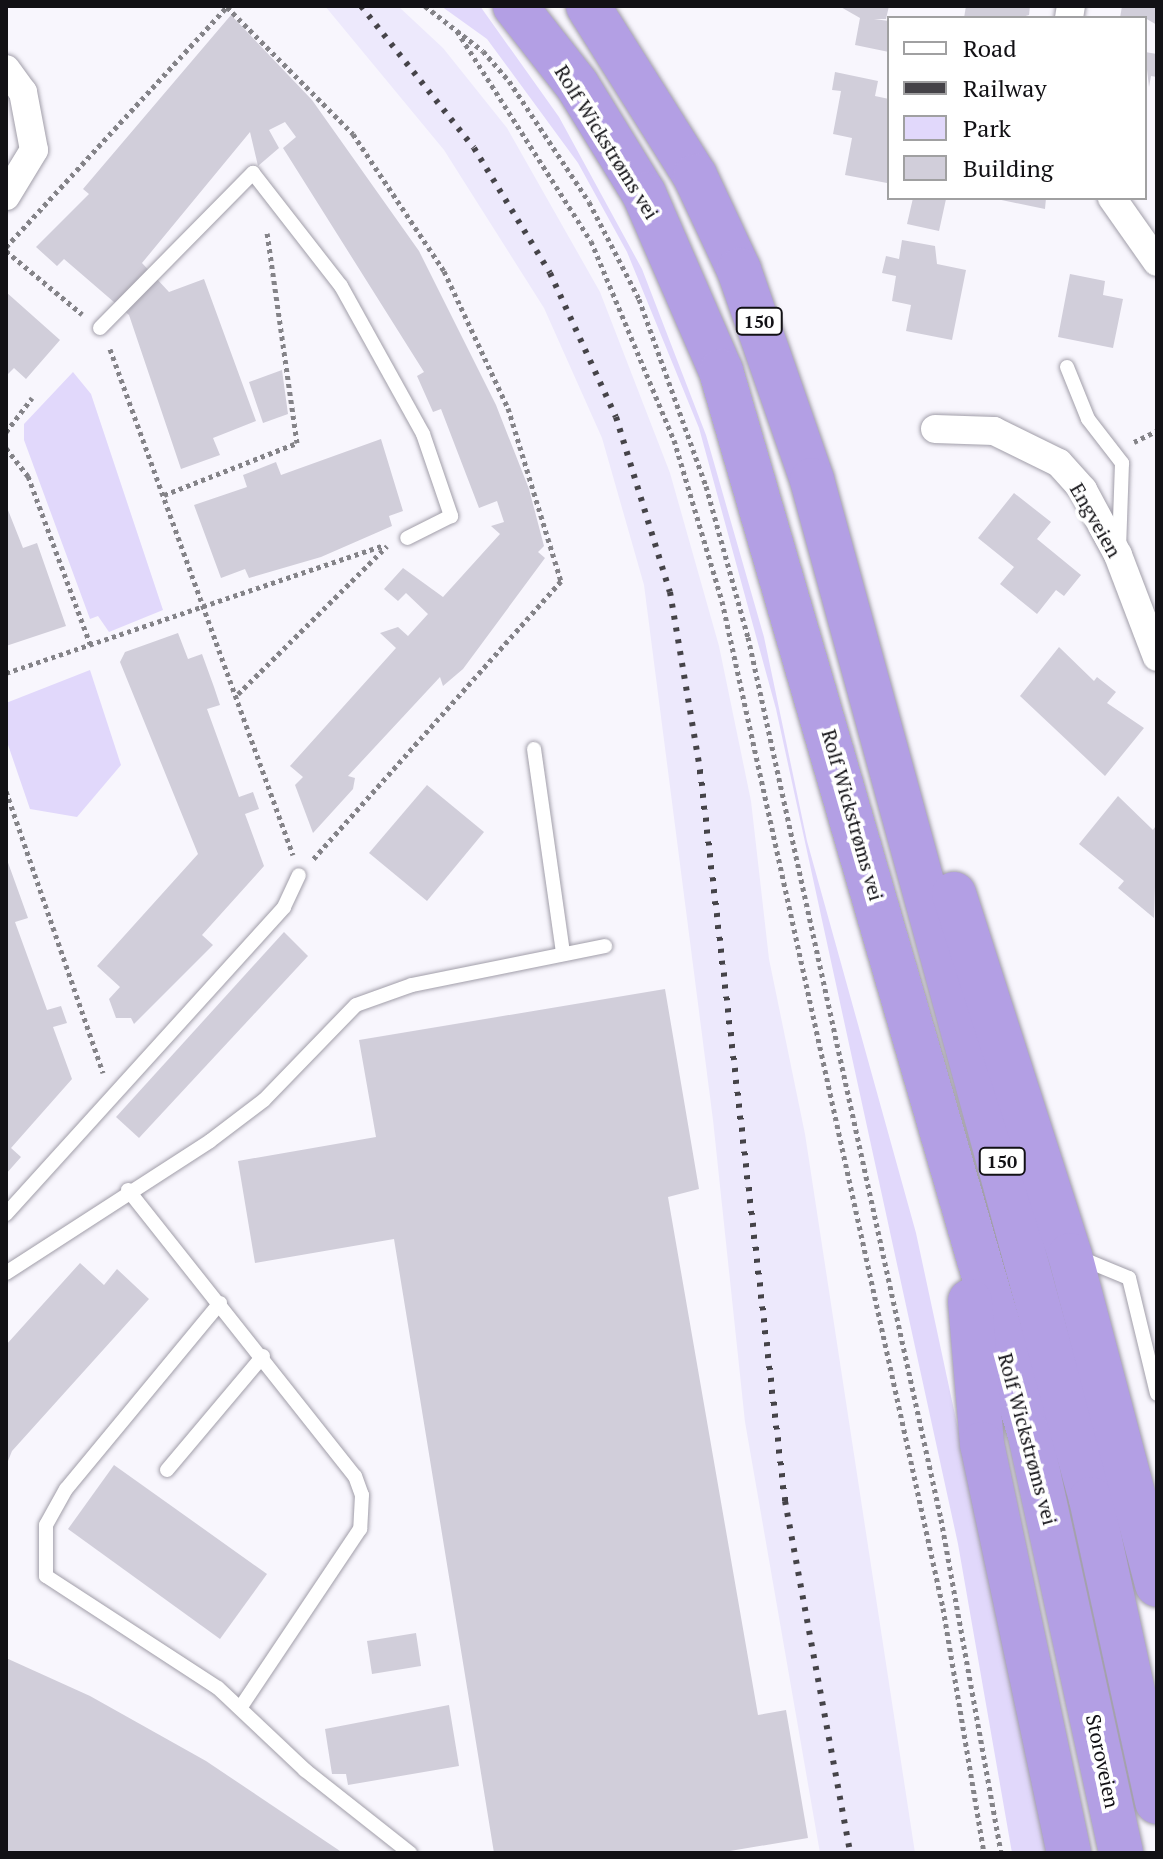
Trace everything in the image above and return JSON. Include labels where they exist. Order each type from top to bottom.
[{"type":"highway","name":"Rolf Wickstrøms vei","points":[[515,6],[577,85],[644,194],[721,371],[849,800],[964,1219],[1030,1435],[1084,1668]]},
{"type":"highway","name":"150","points":[[588,6],[695,176],[739,270],[804,453],[864,665],[1131,1660],[1157,1802]]},
{"type":"highway","name":"150","points":[[864,665],[972,938],[1070,1255],[1157,1585]]},
{"type":"highway","name":"150","points":[[964,1219],[982,1444],[1069,1853]]},
{"type":"highway","name":"Storoveien","points":[[1084,1668],[1121,1853]]},
{"type":"street","points":[[6,69],[23,92],[34,150],[6,196]]},
{"type":"street","points":[[1113,200],[1157,262]]},
{"type":"street","name":"Engveien","points":[[935,429],[994,431],[1059,463],[1083,490],[1118,555],[1157,657]]},
{"type":"lane","points":[[100,328],[253,173],[341,286],[423,434],[451,516],[407,538]]},
{"type":"lane","points":[[1067,367],[1088,419],[1122,463],[1118,555]]},
{"type":"lane","points":[[534,749],[563,954]]},
{"type":"lane","points":[[6,1214],[284,907],[299,875]]},
{"type":"lane","points":[[6,1273],[128,1190],[210,1141],[264,1100],[356,1005],[389,991],[605,946]]},
{"type":"lane","points":[[128,1190],[263,1356],[355,1476],[363,1512],[360,1529],[241,1707]]},
{"type":"lane","points":[[1070,1255],[1129,1278],[1157,1394]]},
{"type":"lane","points":[[220,1303],[66,1489],[46,1525],[42,1558],[46,1576],[241,1707],[305,1770],[410,1853]]},
{"type":"lane","points":[[167,1470],[263,1356]]},
{"type":"path","points":[[425,6],[455,27],[527,103],[589,202],[639,299],[706,486],[748,637],[941,1519],[1001,1853]]},
{"type":"path","points":[[227,7],[353,134],[444,271],[470,326],[508,408],[561,581],[299,875],[238,694],[202,608],[126,381],[100,328],[6,249],[227,7]]},
{"type":"path","points":[[455,27],[591,241],[674,440],[722,601],[943,1608],[984,1853]]},
{"type":"path","points":[[164,495],[297,443],[260,184]]},
{"type":"path","points":[[6,432],[32,398]]},
{"type":"path","points":[[6,448],[28,476],[90,644]]},
{"type":"path","points":[[6,673],[391,542],[238,694]]},
{"type":"path","points":[[6,791],[111,1097]]},
{"type":"shaded area","points":[[325,6],[398,6],[443,48],[507,128],[600,292],[670,473],[719,646],[751,801],[769,959],[805,1134],[915,1853],[820,1853],[745,1422],[713,1120],[644,585],[602,438],[544,308],[444,150]]},
{"type":"green space","points":[[441,6],[480,6],[559,117],[642,269],[706,435],[764,637],[807,841],[916,1233],[1049,1853],[1012,1853],[958,1544],[776,709],[699,428],[627,252],[578,163],[487,39]]},
{"type":"green space","points":[[73,372],[91,394],[163,610],[109,632],[98,616],[90,619],[24,440],[24,424]]},
{"type":"green space","points":[[90,670],[121,765],[77,817],[30,809],[6,739],[6,703]]},
{"type":"building","points":[[839,6],[889,6],[886,19],[874,19],[887,21],[887,52],[855,45],[860,18]]},
{"type":"building","points":[[966,6],[1030,6],[1029,15],[1026,16],[964,16]]},
{"type":"building","points":[[1122,6],[1157,6],[1157,25],[1147,16],[1120,16]]},
{"type":"building","points":[[231,15],[312,100],[419,251],[496,405],[529,489],[544,546],[538,552],[545,558],[463,669],[443,686],[440,677],[348,776],[355,778],[353,789],[313,833],[295,785],[303,777],[290,766],[396,648],[380,633],[398,627],[408,636],[428,614],[406,593],[398,601],[384,589],[403,568],[443,597],[500,534],[491,526],[504,522],[497,501],[479,508],[441,409],[433,412],[417,376],[424,372],[283,148],[296,137],[285,122],[269,130],[279,148],[258,166],[250,132],[142,263],[169,292],[204,279],[256,421],[213,438],[220,455],[181,469],[129,315],[64,259],[57,266],[36,247],[89,194],[83,189]]},
{"type":"building","points":[[1147,52],[1157,54],[1157,77],[1151,76],[1149,87]]},
{"type":"building","points":[[835,72],[878,81],[875,96],[887,99],[887,183],[845,175],[852,138],[833,134],[841,91],[832,90]]},
{"type":"building","points":[[913,200],[946,200],[939,231],[907,224]]},
{"type":"building","points":[[1002,200],[1046,200],[1045,209]]},
{"type":"building","points":[[902,240],[935,246],[937,264],[966,270],[952,340],[906,331],[911,305],[892,301],[896,276],[882,273],[886,256],[899,259]]},
{"type":"building","points":[[1070,274],[1105,281],[1103,295],[1123,299],[1113,348],[1058,337]]},
{"type":"building","points":[[6,292],[60,340],[26,379],[14,368],[6,376]]},
{"type":"building","points":[[282,370],[288,414],[263,423],[249,382]]},
{"type":"building","points":[[381,439],[403,511],[389,516],[392,526],[321,557],[249,578],[245,569],[221,578],[194,505],[247,487],[243,475],[276,462],[281,475]]},
{"type":"building","points":[[1014,493],[1051,522],[1037,539],[1081,575],[1064,596],[1056,590],[1037,614],[1000,584],[1014,567],[978,538]]},
{"type":"building","points":[[6,505],[23,548],[37,543],[66,626],[6,646]]},
{"type":"building","points":[[178,633],[188,659],[202,654],[220,705],[207,709],[239,797],[253,792],[259,809],[245,814],[264,866],[202,935],[213,945],[134,1024],[131,1018],[116,1018],[109,999],[120,987],[97,966],[198,854],[120,662],[125,652]]},
{"type":"building","points":[[1059,647],[1094,681],[1097,677],[1116,692],[1107,703],[1144,728],[1105,776],[1020,696]]},
{"type":"building","points":[[427,785],[484,832],[427,901],[369,853]]},
{"type":"building","points":[[1118,796],[1153,830],[1157,824],[1154,918],[1118,888],[1124,881],[1079,844]]},
{"type":"building","points":[[6,857],[28,918],[15,922],[47,1010],[61,1006],[67,1023],[53,1027],[72,1079],[11,1148],[21,1157],[6,1174]]},
{"type":"building","points":[[284,932],[308,956],[139,1138],[116,1117]]},
{"type":"building","points":[[665,989],[699,1189],[668,1197],[758,1715],[786,1710],[808,1838],[718,1853],[494,1853],[394,1239],[255,1263],[238,1161],[376,1137],[359,1040]]},
{"type":"building","points":[[80,1263],[104,1285],[117,1269],[149,1299],[12,1451],[6,1466],[6,1345]]},
{"type":"building","points":[[114,1465],[267,1574],[220,1639],[68,1529]]},
{"type":"building","points":[[416,1633],[421,1666],[372,1674],[367,1641]]},
{"type":"building","points":[[6,1658],[90,1696],[206,1761],[343,1853],[6,1853]]},
{"type":"building","points":[[449,1705],[459,1766],[348,1785],[346,1774],[332,1774],[325,1729]]},
{"type":"railway","points":[[361,6],[474,148],[550,273],[616,417],[670,592],[700,770],[785,1501],[850,1853]]}]
